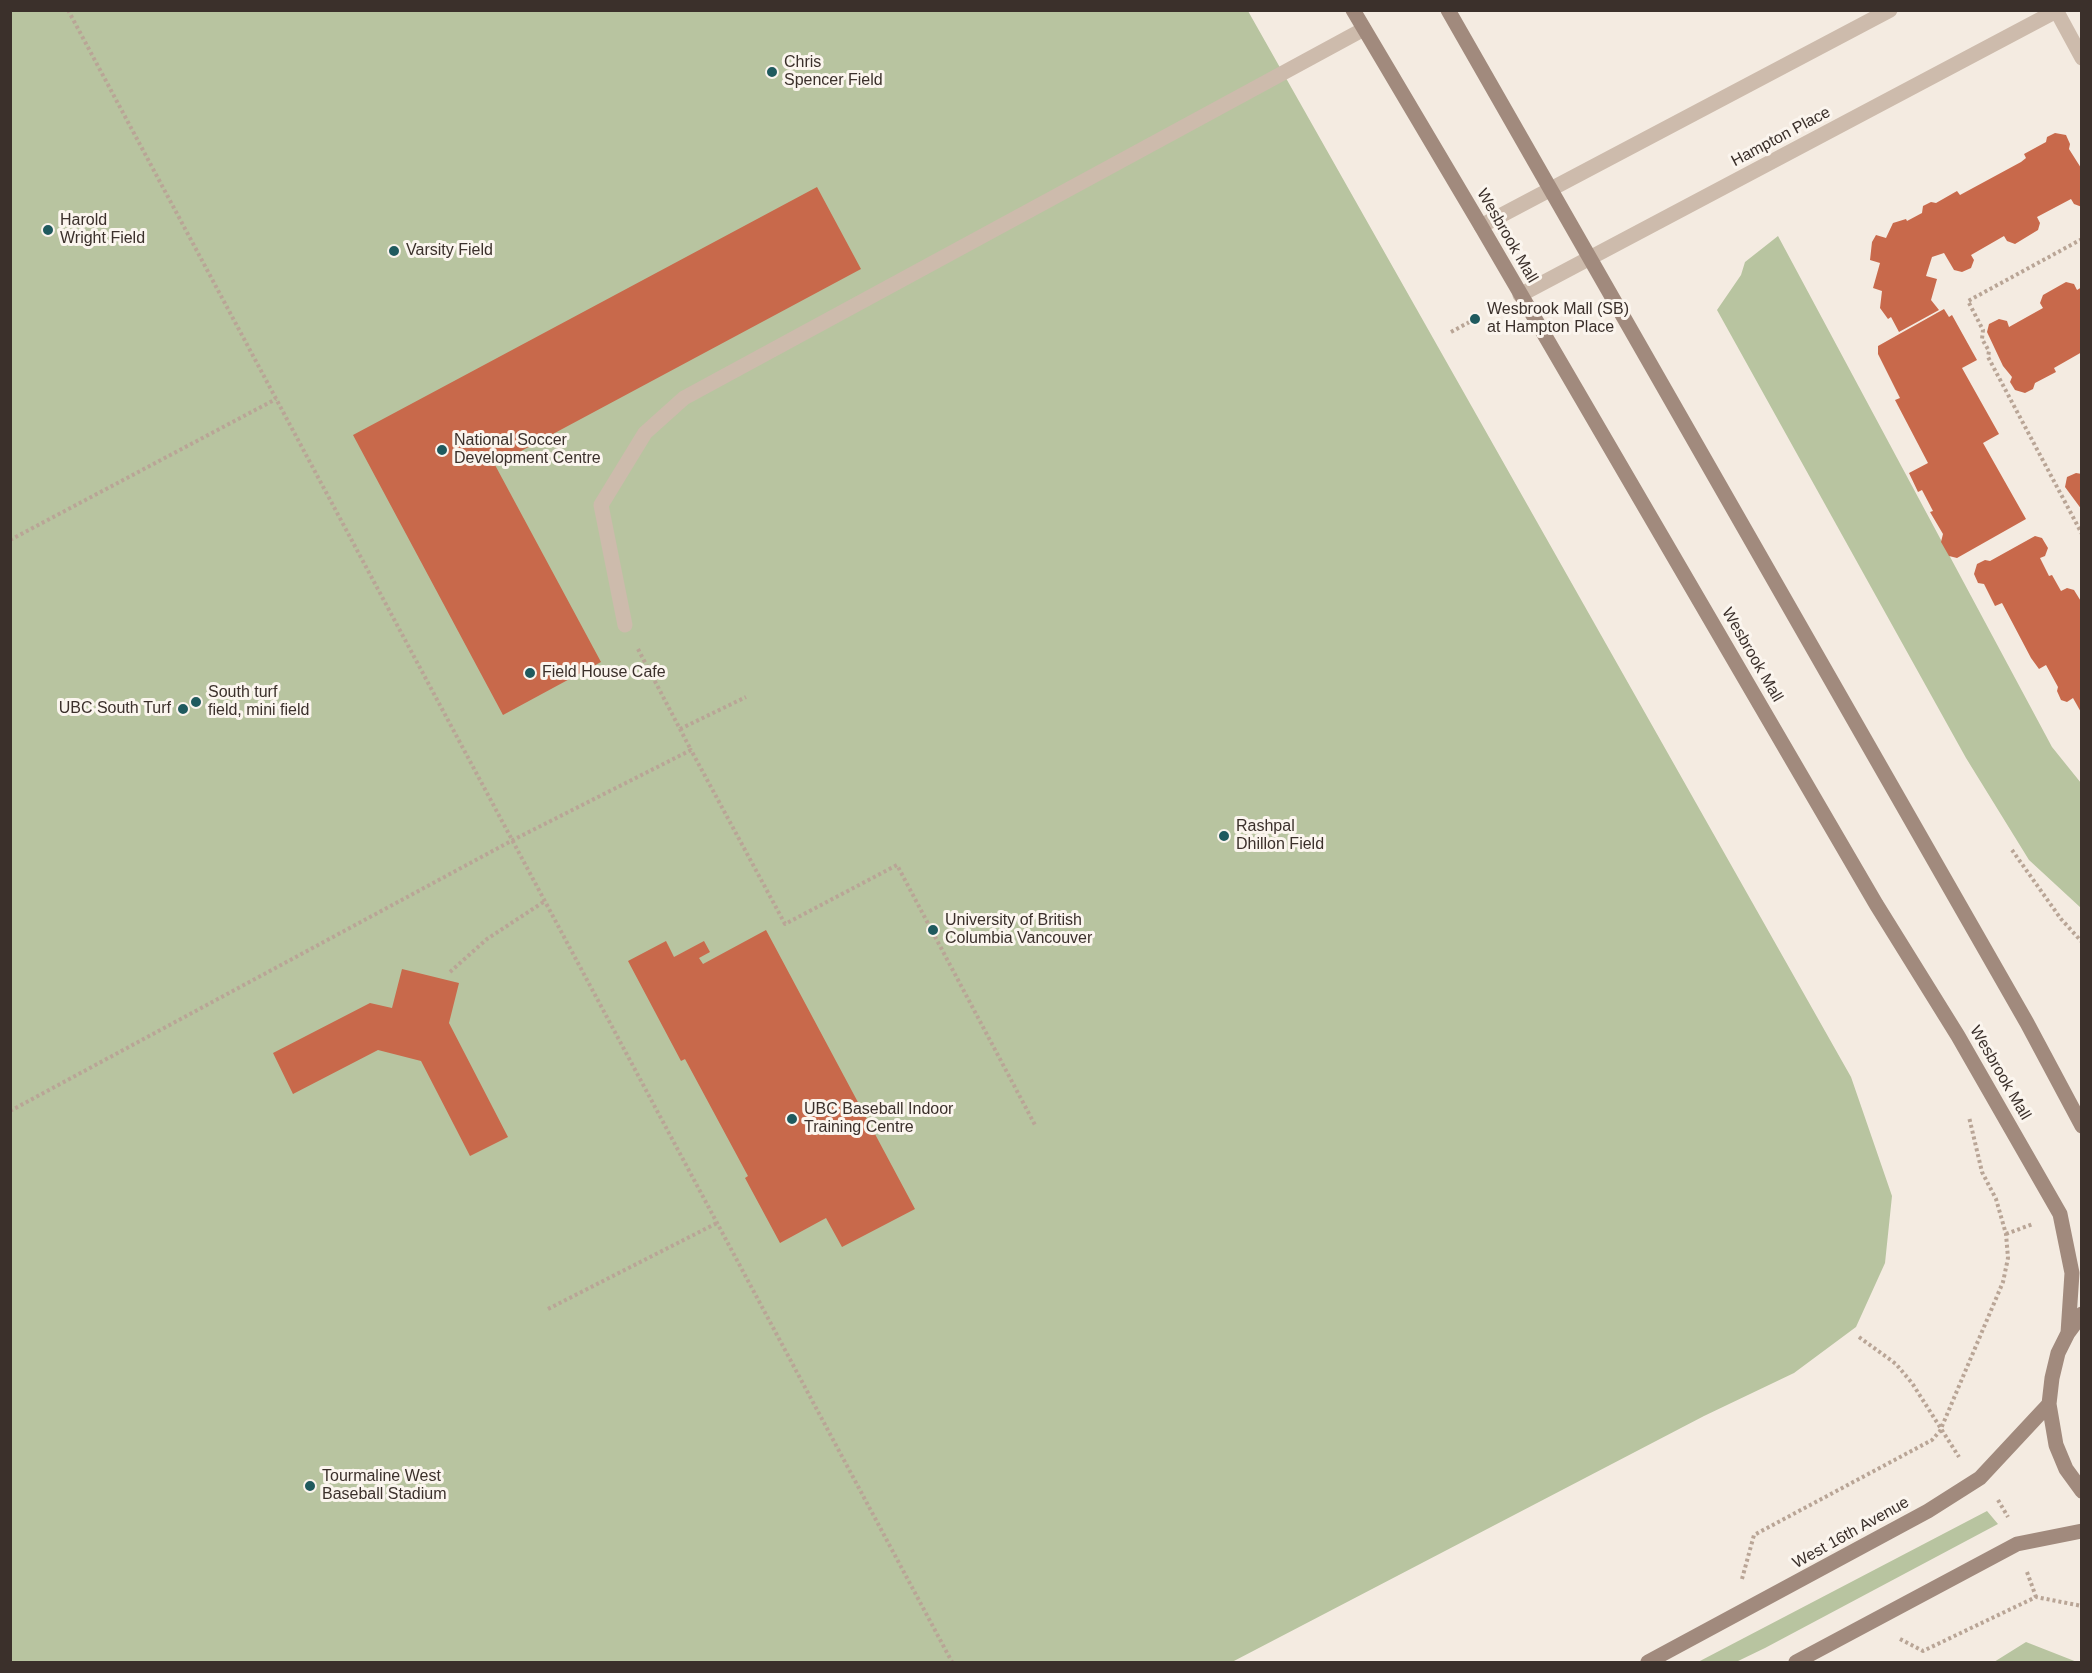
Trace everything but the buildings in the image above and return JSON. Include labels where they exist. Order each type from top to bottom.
[{"type":"main road","name":"Wesbrook Mall","points":[[1353,10],[1876,904],[1958,1036],[2060,1214],[2072,1273],[2068,1333]]},
{"type":"main road","points":[[1448,10],[2027,1023],[2082,1126]]},
{"type":"main road","points":[[2082,1314],[2068,1333],[2052,1378],[2049,1404],[2056,1445],[2066,1468],[2082,1491]]},
{"type":"main road","name":"West 16th Avenue","points":[[1648,1662],[1954,1495],[1980,1478],[2049,1404]]},
{"type":"main road","points":[[1796,1662],[2017,1544],[2082,1531]]},
{"type":"street","points":[[1481,226],[1890,10]]},
{"type":"street","points":[[2057,11],[2082,58]]},
{"type":"street","name":"Hampton Place","points":[[1520,295],[2057,11]]},
{"type":"street","points":[[625,625],[601,505],[645,433],[684,398],[1364,29]]},
{"type":"path","points":[[68,10],[952,1662]]},
{"type":"path","points":[[2082,239],[1968,301],[1983,330],[1982,339],[1989,351],[1988,357],[2082,534]]},
{"type":"path","points":[[1452,332],[1475,319]]},
{"type":"path","points":[[10,540],[276,399]]},
{"type":"path","points":[[625,625],[784,924],[897,865],[1035,1125]]},
{"type":"path","points":[[680,729],[746,697]]},
{"type":"path","points":[[10,1111],[513,840],[691,750]]},
{"type":"path","points":[[2012,850],[2061,919],[2082,942]]},
{"type":"path","points":[[450,972],[487,939],[545,901]]},
{"type":"path","points":[[1754,1535],[1932,1440],[1940,1431],[2003,1282],[2008,1258],[2006,1234],[1996,1199],[1982,1172]]},
{"type":"path","points":[[548,1309],[717,1222]]},
{"type":"path","points":[[1859,1337],[1896,1364],[1912,1383],[1940,1431],[1958,1455]]},
{"type":"path","points":[[1999,1501],[2010,1522]]},
{"type":"path","points":[[2026,1571],[2036,1597]]},
{"type":"path","points":[[1923,1651],[2036,1597],[2082,1606]]},
{"type":"green space","name":"University of British Columbia Vancouver","points":[[11,11],[1248,11],[1851,1077],[1892,1196],[1885,1263],[1856,1327],[1794,1373],[1704,1416],[1232,1662],[11,1662]]},
{"type":"green space","points":[[1778,236],[2052,747],[2081,783],[2081,908],[2029,860],[1966,758],[1717,310],[1741,275],[1745,262]]},
{"type":"green space","points":[[1987,1511],[1998,1524],[1765,1648],[1736,1662],[1698,1662]]},
{"type":"green space","points":[[2026,1642],[2077,1662],[1994,1662]]},
{"type":"place","name":"Chris Spencer Field","points":[[772,72]]},
{"type":"place","name":"Harold Wright Field","points":[[48,230]]},
{"type":"place","name":"Varsity Field","points":[[394,251]]},
{"type":"place","name":"Wesbrook Mall (SB) at Hampton Place","points":[[1475,319]]},
{"type":"place","name":"National Soccer Development Centre","points":[[442,450]]},
{"type":"place","name":"Field House Cafe","points":[[530,673]]},
{"type":"place","name":"South turf field, mini field","points":[[196,702]]},
{"type":"place","name":"UBC South Turf","points":[[183,709]]},
{"type":"place","name":"Rashpal Dhillon Field","points":[[1224,836]]},
{"type":"place","name":"University of British Columbia Vancouver","points":[[933,930]]},
{"type":"place","name":"UBC Baseball Indoor Training Centre","points":[[792,1119]]},
{"type":"place","name":"Tourmaline West Baseball Stadium","points":[[310,1486]]}]
